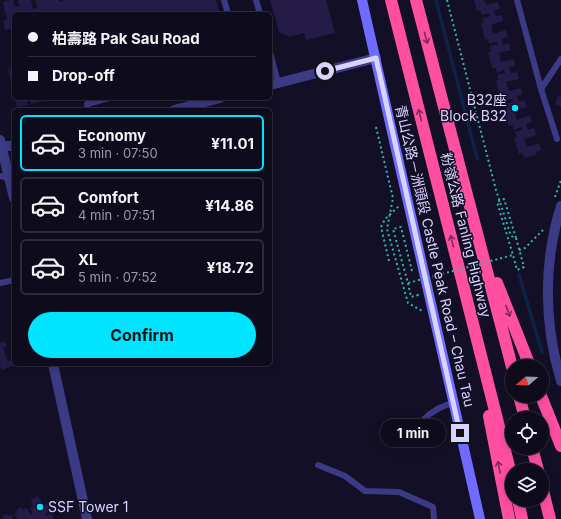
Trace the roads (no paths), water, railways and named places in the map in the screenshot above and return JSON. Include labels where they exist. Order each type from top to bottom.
[{"type":"highway","name":"粉嶺公路 Fanling Highway","points":[[391,0],[508,463]]},
{"type":"highway","name":"粉嶺公路 Fanling Highway","points":[[416,0],[510,359]]},
{"type":"highway","points":[[479,236],[527,359]]},
{"type":"highway","points":[[462,279],[509,519]]},
{"type":"highway","points":[[544,403],[561,446]]},
{"type":"highway","points":[[519,507],[522,519]]},
{"type":"highway","points":[[547,507],[550,519]]},
{"type":"main road","name":"青山公路－洲頭段 Castle Peak Road – Chau Tau","points":[[362,0],[480,519]]},
{"type":"street","points":[[274,84],[376,58]]},
{"type":"street","points":[[192,108],[214,100]]},
{"type":"street","points":[[12,146],[1,143],[12,190]]},
{"type":"street","points":[[561,206],[553,235],[548,278],[550,328],[559,365],[561,381]]},
{"type":"street","points":[[53,366],[87,519]]},
{"type":"lane","points":[[224,0],[227,12]]},
{"type":"lane","points":[[256,0],[259,12]]},
{"type":"lane","points":[[518,0],[541,89],[558,139]]},
{"type":"lane","points":[[541,89],[561,59]]},
{"type":"lane","points":[[272,68],[274,84]]},
{"type":"lane","points":[[88,108],[87,104],[102,100]]},
{"type":"lane","points":[[0,176],[12,179]]},
{"type":"lane","points":[[0,283],[12,280]]},
{"type":"lane","points":[[422,421],[433,410],[454,403]]},
{"type":"lane","points":[[318,465],[345,476],[365,491],[399,492],[433,507],[434,519]]},
{"type":"waterway","points":[[436,0],[477,158]]},
{"type":"waterway","points":[[519,275],[542,352]]},
{"type":"place","name":"B32座 Block B32","points":[[515,108]]},
{"type":"place","name":"SSF Tower 1","points":[[40,507]]}]
